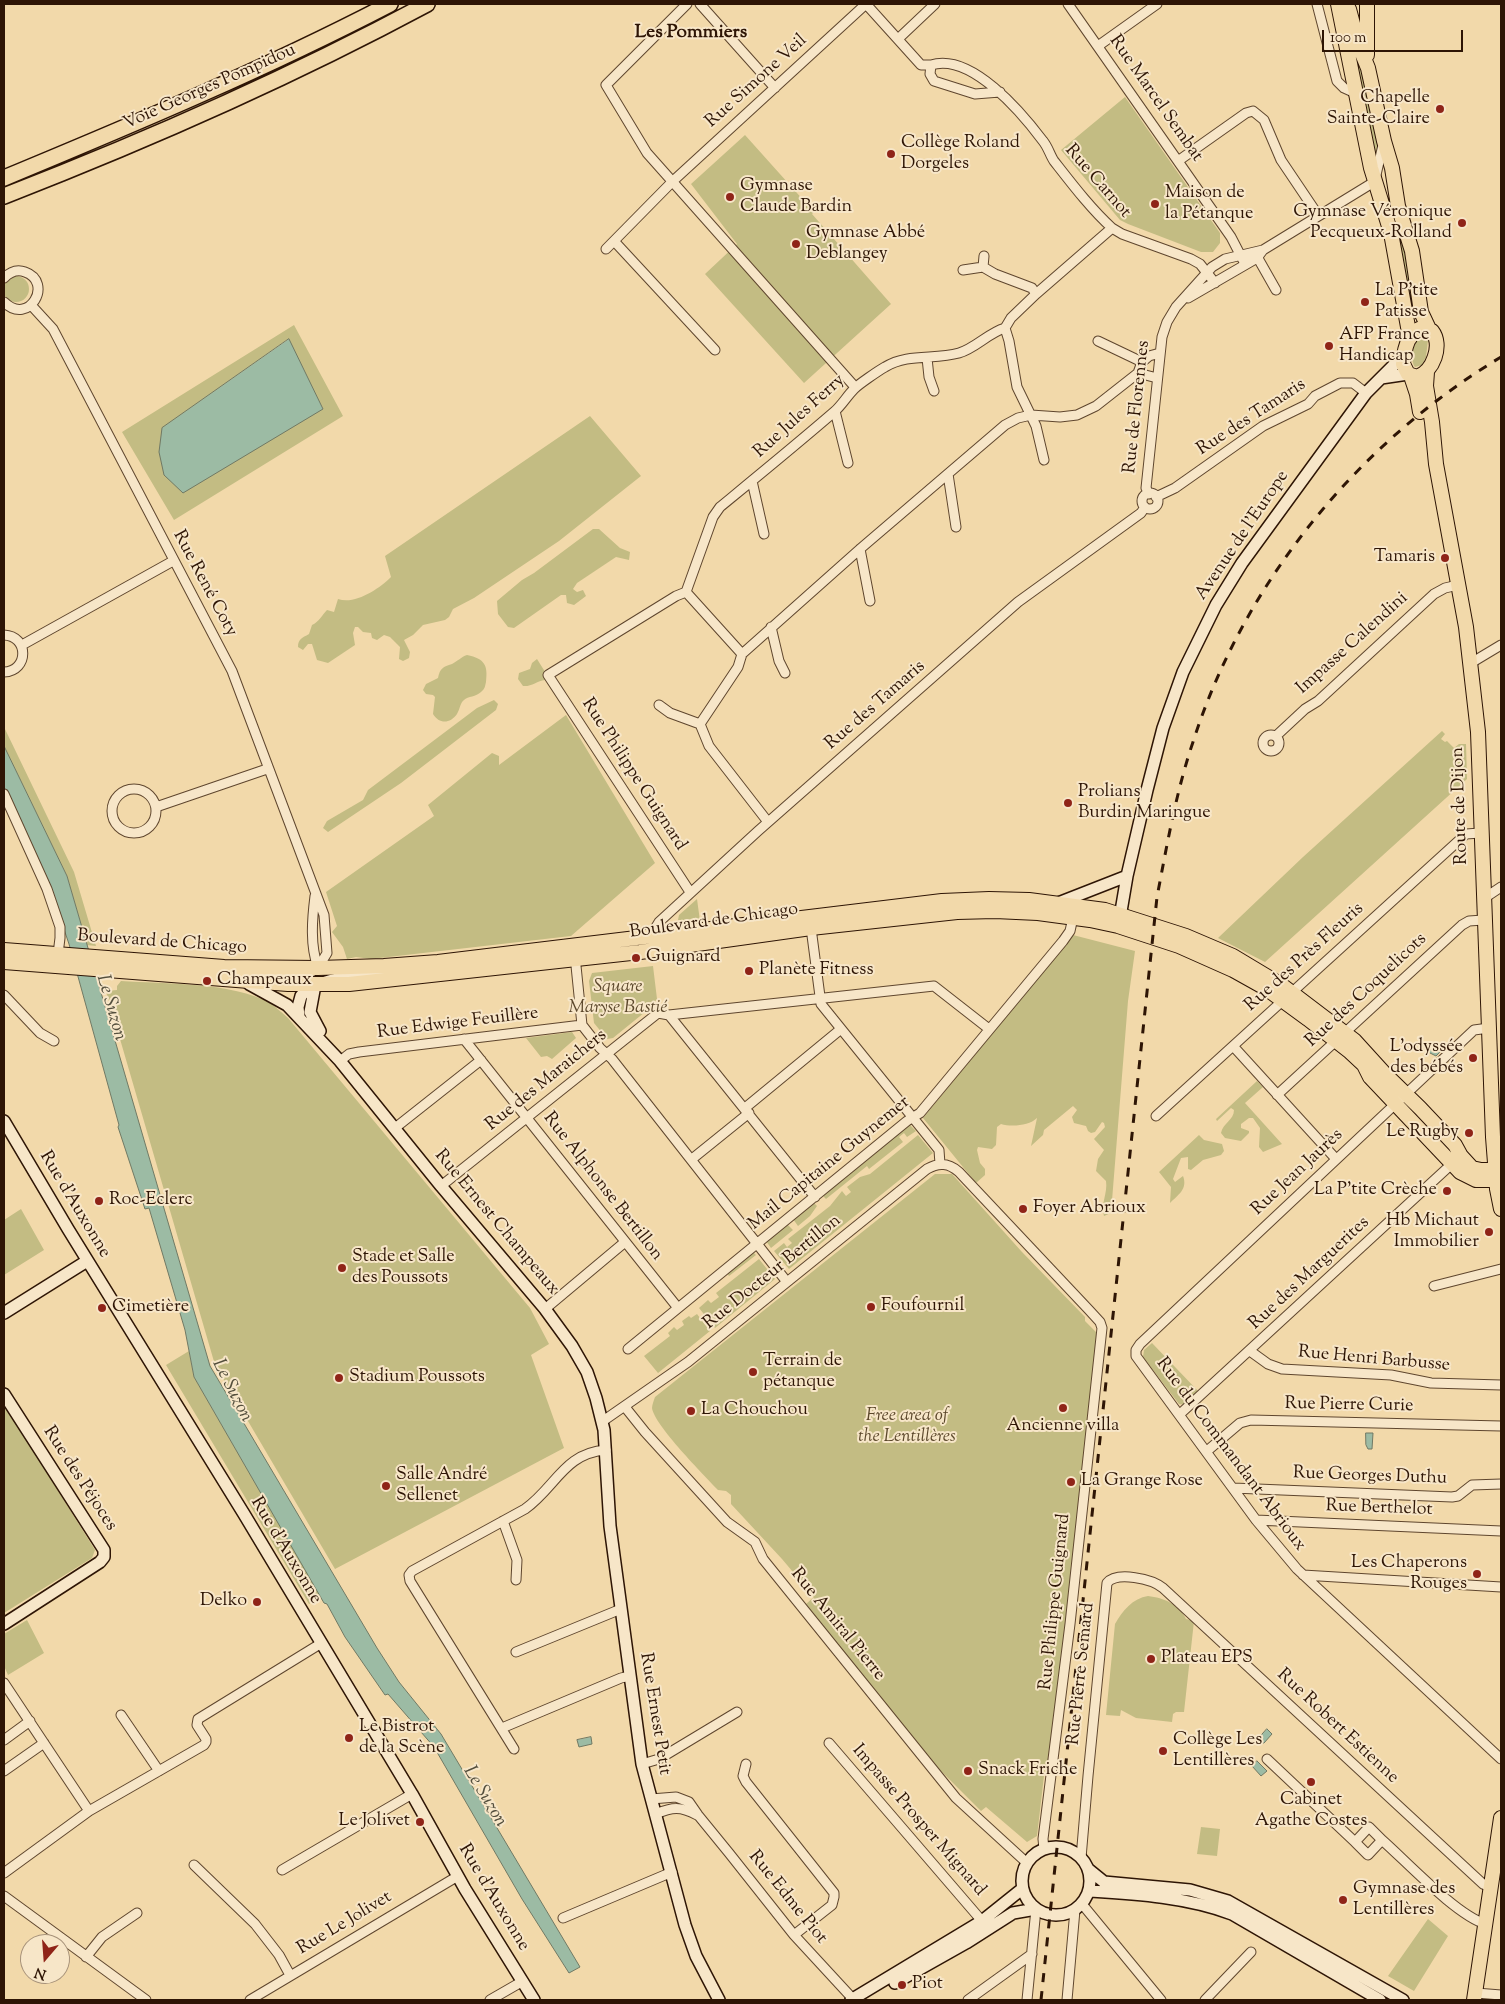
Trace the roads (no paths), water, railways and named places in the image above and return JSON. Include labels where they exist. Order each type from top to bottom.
[{"type":"highway","name":"Voie Georges Pompidou","points":[[4,178],[274,62],[390,4]]},
{"type":"highway","name":"Voie Georges Pompidou","points":[[4,196],[133,144],[352,43],[427,4]]},
{"type":"main road","points":[[1338,4],[1374,182],[1391,233],[1410,338]]},
{"type":"main road","points":[[1347,4],[1368,68],[1392,168],[1398,206],[1412,251],[1421,312],[1429,329],[1435,334],[1437,344],[1427,372],[1417,377],[1410,375],[1381,378]]},
{"type":"main road","points":[[1367,4],[1368,68]]},
{"type":"main road","points":[[1410,375],[1403,364],[1410,338],[1416,330],[1429,329]]},
{"type":"main road","name":"Avenue de l'Europe","points":[[1120,920],[1127,876],[1163,728],[1183,672],[1216,605],[1242,563],[1366,393],[1404,355]]},
{"type":"main road","name":"Route de Dijon","points":[[1427,372],[1426,386],[1434,445],[1471,663],[1478,732],[1482,899],[1488,1028],[1496,1175],[1501,1209]]},
{"type":"main road","name":"Route de Dijon","points":[[1410,375],[1417,394],[1423,425],[1434,445]]},
{"type":"main road","points":[[1058,903],[1127,876]]},
{"type":"main road","name":"Boulevard de Chicago","points":[[4,950],[239,980],[315,985],[356,984],[942,901],[989,899],[1058,903],[1074,911]]},
{"type":"main road","name":"Boulevard de Chicago","points":[[657,942],[957,912],[1074,911],[1186,936],[1213,947],[1252,967],[1340,1037]]},
{"type":"main road","name":"Boulevard de Chicago","points":[[100,963],[318,968],[421,964],[575,953]]},
{"type":"main road","name":"Boulevard de Chicago","points":[[4,962],[64,959]]},
{"type":"main road","points":[[299,1016],[298,1007],[301,996],[315,985],[341,978],[369,975],[421,964]]},
{"type":"main road","points":[[239,980],[297,976],[318,968]]},
{"type":"main road","points":[[315,985],[318,968]]},
{"type":"main road","name":"Rue Ernest Champeaux","points":[[239,980],[279,998],[299,1016],[340,1061],[441,1186],[545,1309],[582,1361],[592,1385],[603,1421]]},
{"type":"main road","name":"Rue Ernest Champeaux","points":[[315,985],[310,1015],[340,1061]]},
{"type":"main road","points":[[1340,1037],[1359,1045],[1384,1074],[1455,1145],[1456,1160]]},
{"type":"main road","points":[[1340,1037],[1364,1065],[1368,1075],[1395,1104],[1456,1160],[1476,1170],[1496,1175]]},
{"type":"main road","name":"Rue d'Auxonne","points":[[4,1121],[87,1261],[246,1518],[320,1644],[412,1794],[458,1876],[534,2000]]},
{"type":"main road","points":[[4,1313],[87,1261]]},
{"type":"main road","name":"Rue des Péjoces","points":[[4,1394],[104,1550],[104,1556],[100,1562],[4,1624]]},
{"type":"main road","name":"Rue Ernest Petit","points":[[603,1421],[610,1526],[642,1764],[696,1956],[719,2000]]},
{"type":"main road","points":[[1475,1997],[1501,1818]]},
{"type":"main road","points":[[1056,1847],[1066,1848],[1082,1858],[1088,1869],[1090,1882],[1089,1891],[1078,1907],[1058,1915],[1044,1913],[1036,1909],[1022,1889],[1023,1872],[1034,1854],[1044,1849],[1056,1847]]},
{"type":"main road","points":[[1088,1869],[1104,1882],[1183,1889],[1228,1901],[1403,2000]]},
{"type":"main road","points":[[856,2000],[982,1921],[1022,1889]]},
{"type":"main road","points":[[1089,1891],[1194,1902],[1225,1912],[1380,2000]]},
{"type":"main road","points":[[856,2000],[966,1943],[1013,1913],[1036,1909]]},
{"type":"street","points":[[688,4],[606,85],[647,153],[855,387]]},
{"type":"street","points":[[700,4],[775,88]]},
{"type":"street","name":"Rue Simone Veil","points":[[606,249],[673,181],[866,4],[921,65],[931,65]]},
{"type":"street","points":[[898,39],[935,4]]},
{"type":"street","name":"Rue Marcel Sembat","points":[[1068,4],[1230,237],[1245,264]]},
{"type":"street","points":[[1098,46],[1157,4]]},
{"type":"street","points":[[1317,4],[1337,81],[1344,88],[1355,92]]},
{"type":"street","name":"Rue Carnot","points":[[931,65],[939,62],[952,64],[974,73],[1000,92],[1044,142],[1053,160],[1112,228],[1122,234],[1191,259],[1200,264],[1215,283]]},
{"type":"street","points":[[931,65],[930,74],[934,80],[975,94],[1000,92]]},
{"type":"street","points":[[1178,161],[1246,113],[1254,111],[1264,120],[1281,160],[1318,215]]},
{"type":"street","points":[[1384,141],[1374,182],[1390,193],[1398,206]]},
{"type":"street","name":"Rue de Florennes","points":[[1153,495],[1146,488],[1162,336],[1176,306],[1245,264],[1258,253],[1318,215],[1374,182]]},
{"type":"street","name":"Rue Jules Ferry","points":[[686,592],[713,517],[720,506],[836,410],[855,387],[898,361],[913,357],[926,358],[959,353],[974,347],[995,331],[1005,328],[1011,318],[1036,294],[1112,228]]},
{"type":"street","points":[[614,241],[715,350]]},
{"type":"street","points":[[1258,253],[1276,290]]},
{"type":"street","name":"Rue de Florennes","points":[[1184,301],[1212,267],[1225,259],[1240,254],[1258,253]]},
{"type":"street","points":[[983,267],[984,256]]},
{"type":"street","points":[[963,270],[983,267],[995,274],[1032,288],[1036,294]]},
{"type":"street","points":[[4,278],[14,271],[20,271],[32,276],[36,281],[38,294],[31,305],[20,309],[14,309],[4,302]]},
{"type":"street","name":"Rue René Coty","points":[[31,305],[53,329],[232,671],[267,769],[324,915],[328,953],[318,968]]},
{"type":"street","points":[[1005,328],[1017,387],[1036,426],[1044,460]]},
{"type":"street","points":[[1098,341],[1142,362]]},
{"type":"street","points":[[700,724],[738,667],[742,654],[860,549],[1005,425],[1018,418],[1031,415],[1060,417],[1077,415],[1096,406],[1138,373],[1142,362],[1149,356],[1160,353]]},
{"type":"street","points":[[926,358],[929,377],[934,391]]},
{"type":"street","points":[[1138,373],[1157,378]]},
{"type":"street","name":"Rue des Tamaris","points":[[1153,495],[1175,488],[1263,426],[1308,404],[1315,396],[1340,382],[1352,383],[1366,393]]},
{"type":"street","points":[[836,410],[848,463]]},
{"type":"street","points":[[948,474],[956,527]]},
{"type":"street","points":[[752,481],[764,534]]},
{"type":"street","name":"Rue de Florennes","points":[[1145,507],[1142,500],[1144,496],[1153,495]]},
{"type":"street","name":"Rue des Tamaris","points":[[657,942],[656,924],[768,822],[1018,602],[1141,513],[1145,507]]},
{"type":"street","points":[[860,549],[870,601]]},
{"type":"street","points":[[22,645],[173,561]]},
{"type":"street","name":"Impasse Calendini","points":[[1276,736],[1305,709],[1318,701],[1434,594],[1445,588],[1458,585]]},
{"type":"street","points":[[686,592],[742,654]]},
{"type":"street","name":"Rue Philippe Guignard","points":[[686,592],[676,596],[548,675],[690,892]]},
{"type":"street","points":[[771,628],[779,661],[785,673]]},
{"type":"street","points":[[4,635],[13,636],[22,645],[24,657],[21,663],[12,671],[4,672]]},
{"type":"street","points":[[1471,663],[1501,645]]},
{"type":"street","points":[[659,705],[670,713],[700,724],[709,746],[768,822]]},
{"type":"street","points":[[156,807],[267,769]]},
{"type":"street","points":[[129,790],[143,791],[149,795],[156,807],[154,821],[143,832],[128,832],[116,824],[113,818],[114,804],[122,793],[129,790]]},
{"type":"street","points":[[4,794],[47,889],[60,927],[64,959]]},
{"type":"street","name":"Rue des Près Fleuris","points":[[1156,1116],[1466,834],[1480,833]]},
{"type":"street","points":[[1482,899],[1501,888]]},
{"type":"street","name":"Rue René Coty","points":[[315,896],[313,953],[318,968]]},
{"type":"street","name":"Mail Capitaine Guynemer","points":[[628,1349],[920,1113],[1063,941],[1070,931],[1074,911]]},
{"type":"street","name":"Rue des Coquelicots","points":[[1277,1095],[1462,925],[1469,921],[1483,920]]},
{"type":"street","points":[[811,928],[821,1004],[939,1150],[940,1164]]},
{"type":"street","points":[[575,953],[582,1025],[692,1158],[787,1282]]},
{"type":"street","name":"Rue des Maraichers","points":[[441,1186],[658,1013],[669,1014],[934,986],[990,1029]]},
{"type":"street","points":[[4,994],[40,1033],[54,1041]]},
{"type":"street","points":[[669,1014],[815,1197]]},
{"type":"street","name":"Rue Edwige Feuillère","points":[[340,1061],[349,1054],[359,1052],[582,1025]]},
{"type":"street","name":"Rue Jean Jaurès","points":[[1136,1350],[1140,1344],[1474,1030],[1488,1028]]},
{"type":"street","points":[[692,1158],[841,1029]]},
{"type":"street","name":"Rue Alphonse Bertillon","points":[[464,1039],[678,1308]]},
{"type":"street","points":[[1233,1046],[1336,1159]]},
{"type":"street","points":[[395,1128],[481,1060]]},
{"type":"street","name":"Rue des Marguerites","points":[[1180,1414],[1456,1160]]},
{"type":"street","name":"Rue Philippe Guignard","points":[[940,1164],[949,1165],[958,1172],[1089,1310],[1100,1322],[1102,1328],[1070,1624],[1043,1839],[1044,1849]]},
{"type":"street","name":"Rue Docteur Bertillon","points":[[603,1421],[688,1362],[927,1169],[940,1164]]},
{"type":"street","points":[[545,1309],[625,1242]]},
{"type":"street","points":[[1434,1286],[1501,1269]]},
{"type":"street","name":"Rue du Commandant Abrioux","points":[[1136,1350],[1136,1356],[1256,1520],[1303,1575],[1501,1759]]},
{"type":"street","name":"Rue Henri Barbusse","points":[[1250,1351],[1268,1364],[1282,1369],[1391,1375],[1432,1383],[1501,1385]]},
{"type":"street","name":"Rue Amiral Pierre","points":[[625,1407],[720,1515],[756,1542],[763,1559],[956,1798],[1027,1863]]},
{"type":"street","name":"Rue Pierre Curie","points":[[1207,1451],[1240,1422],[1251,1420],[1501,1426]]},
{"type":"street","points":[[514,1749],[410,1581],[410,1573],[532,1504],[566,1467],[578,1457],[586,1453],[606,1450]]},
{"type":"street","name":"Rue Georges Duthu","points":[[1233,1488],[1452,1497],[1458,1496],[1472,1485],[1501,1484]]},
{"type":"street","name":"Rue Berthelot","points":[[1256,1520],[1501,1531]]},
{"type":"street","points":[[503,1521],[517,1560],[516,1580]]},
{"type":"street","points":[[1303,1575],[1501,1587]]},
{"type":"street","name":"Rue Robert Estienne","points":[[1107,1583],[1117,1577],[1147,1580],[1163,1588],[1483,1884],[1491,1887]]},
{"type":"street","name":"Rue Pierre Semard","points":[[1082,1858],[1107,1583]]},
{"type":"street","points":[[516,1652],[621,1609]]},
{"type":"street","points":[[4,1873],[89,1811],[206,1742],[197,1725],[198,1719],[320,1644]]},
{"type":"street","points":[[502,1728],[621,1678],[630,1676]]},
{"type":"street","points":[[4,1683],[89,1811]]},
{"type":"street","points":[[642,1764],[659,1759],[737,1712]]},
{"type":"street","points":[[120,1715],[159,1771]]},
{"type":"street","points":[[4,1740],[30,1721]]},
{"type":"street","points":[[4,1771],[44,1743]]},
{"type":"street","name":"Impasse Prosper Mignard","points":[[829,1743],[982,1921]]},
{"type":"street","points":[[1267,1759],[1368,1855],[1382,1840]]},
{"type":"street","points":[[746,1764],[743,1776],[746,1782],[831,1888],[834,1897],[832,1905],[794,1936]]},
{"type":"street","points":[[282,1870],[412,1794]]},
{"type":"street","name":"Rue Edme Piot","points":[[651,1799],[664,1796],[683,1798],[690,1802],[698,1815],[730,1852],[794,1936],[856,2000]]},
{"type":"street","points":[[655,1814],[677,1808],[686,1809],[698,1815]]},
{"type":"street","points":[[1355,1842],[1369,1828],[1452,1903],[1478,1922],[1486,1924]]},
{"type":"street","points":[[194,1865],[255,1924],[279,1954],[290,1975]]},
{"type":"street","points":[[563,1918],[672,1872]]},
{"type":"street","name":"Rue Le Jolivet","points":[[250,2000],[458,1876]]},
{"type":"street","points":[[4,1896],[146,2000]]},
{"type":"street","points":[[1067,2000],[1078,1907]]},
{"type":"street","points":[[1078,1907],[1161,2000]]},
{"type":"street","points":[[1027,2000],[1036,1909]]},
{"type":"street","points":[[86,1957],[102,1937],[137,1913]]},
{"type":"street","points":[[1205,2000],[1251,1952]]},
{"type":"street","points":[[968,2000],[1032,1954]]},
{"type":"street","points":[[490,2000],[506,1996],[522,1981]]},
{"type":"street","points":[[1475,1997],[1501,1995]]},
{"type":"railway","points":[[1041,2000],[1157,897],[1172,819],[1182,780],[1193,742],[1215,683],[1243,626],[1275,573],[1312,522],[1354,474],[1400,431],[1449,392],[1501,357]]},
{"type":"place","name":"Chapelle Sainte-Claire","points":[[1440,109]]},
{"type":"place","name":"Collège Roland Dorgeles","points":[[891,154]]},
{"type":"place","name":"Gymnase Claude Bardin","points":[[730,197]]},
{"type":"place","name":"Maison de la Pétanque","points":[[1155,204]]},
{"type":"place","name":"Gymnase Véronique Pecqueux-Rolland","points":[[1462,223]]},
{"type":"place","name":"Gymnase Abbé Deblangey","points":[[796,244]]},
{"type":"place","name":"La P'tite Patisse","points":[[1365,302]]},
{"type":"place","name":"AFP France Handicap","points":[[1329,346]]},
{"type":"place","name":"Tamaris","points":[[1445,558]]},
{"type":"place","name":"Prolians Burdin Maringue","points":[[1068,803]]},
{"type":"place","name":"Guignard","points":[[636,958]]},
{"type":"place","name":"Planète Fitness","points":[[749,971]]},
{"type":"place","name":"Champeaux","points":[[207,981]]},
{"type":"place","name":"L'odyssée des bébés","points":[[1473,1058]]},
{"type":"place","name":"Le Rugby","points":[[1469,1133]]},
{"type":"place","name":"La P’tite Crèche","points":[[1447,1191]]},
{"type":"place","name":"Roc-Eclerc","points":[[99,1201]]},
{"type":"place","name":"Foyer Abrioux","points":[[1023,1209]]},
{"type":"place","name":"Hb Michaut Immobilier","points":[[1489,1232]]},
{"type":"place","name":"Stade et Salle des Poussots","points":[[342,1268]]},
{"type":"place","name":"Foufournil","points":[[871,1307]]},
{"type":"place","name":"Cimetière","points":[[102,1308]]},
{"type":"place","name":"Terrain de pétanque","points":[[753,1372]]},
{"type":"place","name":"Stadium Poussots","points":[[339,1378]]},
{"type":"place","name":"Ancienne villa","points":[[1063,1408]]},
{"type":"place","name":"La Chouchou","points":[[691,1411]]},
{"type":"place","name":"La Grange Rose","points":[[1071,1482]]},
{"type":"place","name":"Salle André Sellenet","points":[[386,1486]]},
{"type":"place","name":"Les Chaperons Rouges","points":[[1477,1574]]},
{"type":"place","name":"Delko","points":[[257,1602]]},
{"type":"place","name":"Plateau EPS","points":[[1151,1659]]},
{"type":"place","name":"Le Bistrot de la Scène","points":[[349,1738]]},
{"type":"place","name":"Collège Les Lentillères","points":[[1163,1751]]},
{"type":"place","name":"Snack Friche","points":[[968,1771]]},
{"type":"place","name":"Cabinet Agathe Costes","points":[[1311,1782]]},
{"type":"place","name":"Le Jolivet","points":[[420,1822]]},
{"type":"place","name":"Gymnase des Lentillères","points":[[1343,1900]]},
{"type":"place","name":"Piot","points":[[902,1985]]},
{"type":"district","name":"Les Pommiers","points":[[691,34]]},
{"type":"park label","name":"Square Maryse Bastié","points":[[618,998]]},
{"type":"park label","name":"Free area of the Lentillères","points":[[907,1427]]},
{"type":"water label","name":"Le Suzon","points":[[110,1008]]},
{"type":"water label","name":"Le Suzon","points":[[231,1391]]},
{"type":"water label","name":"Le Suzon","points":[[484,1797]]}]
